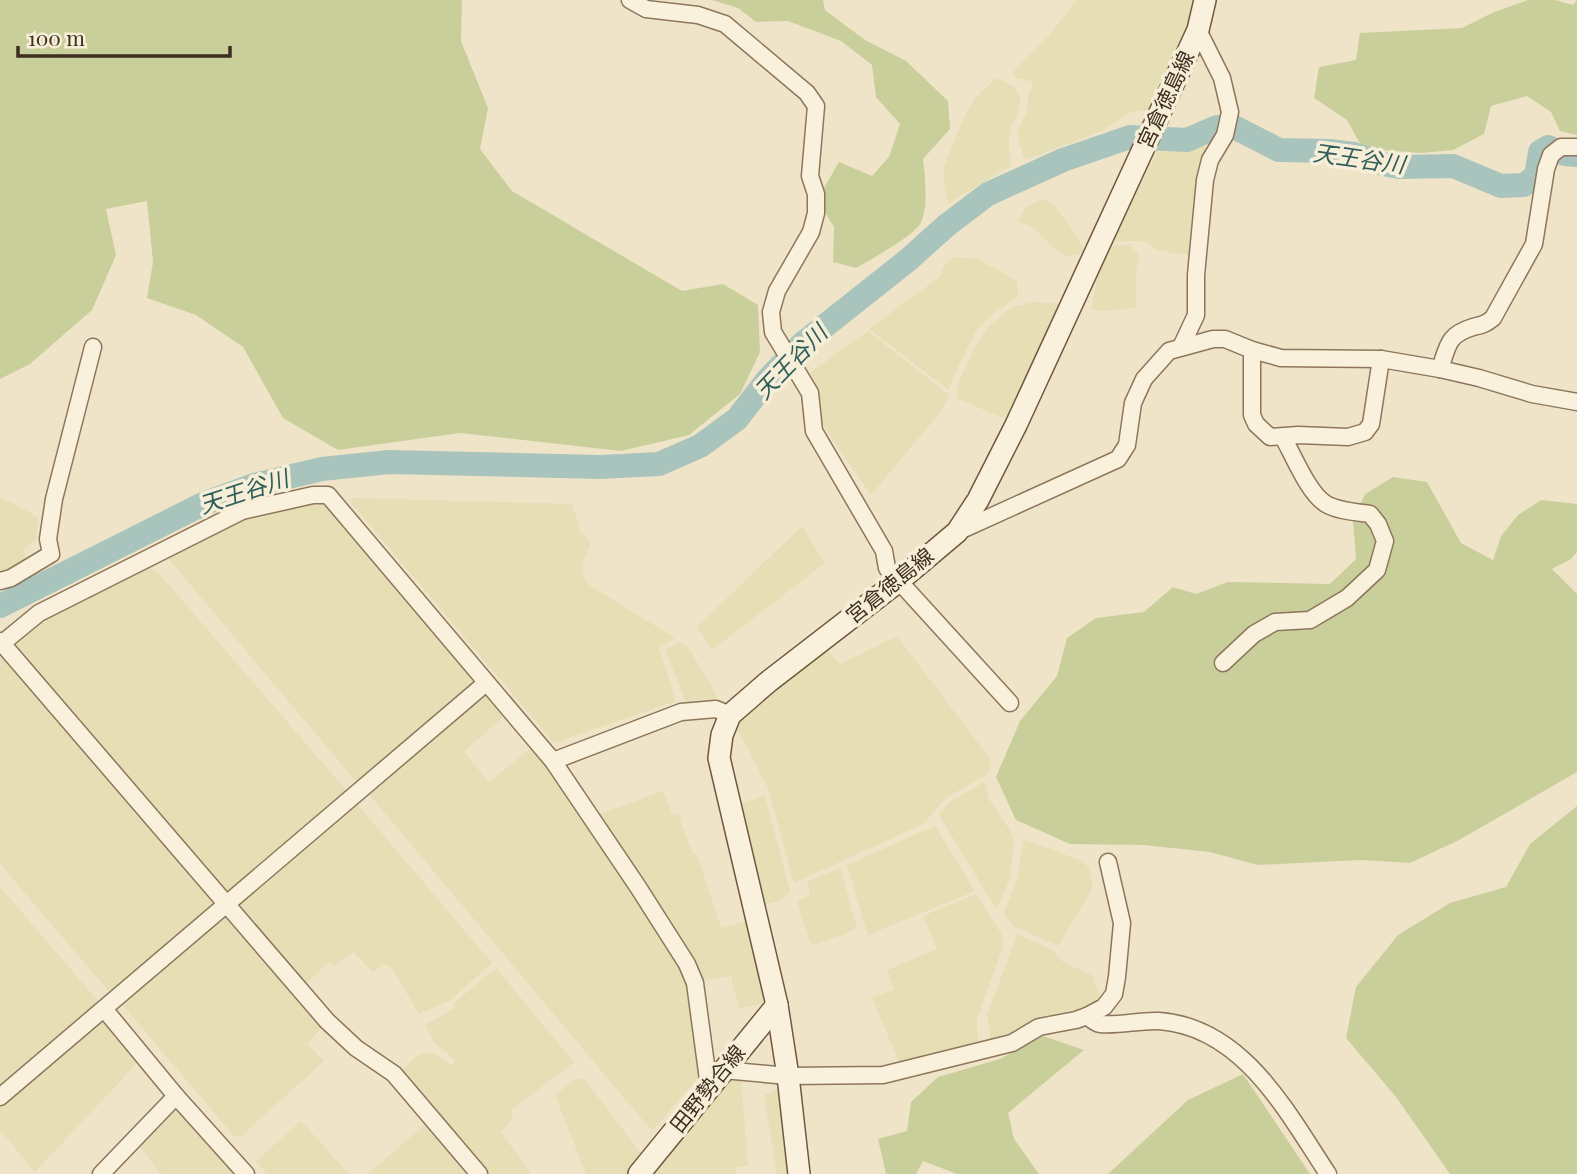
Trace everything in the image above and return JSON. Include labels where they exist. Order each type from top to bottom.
[{"type":"main road","name":"宮倉徳島線","points":[[730,715],[957,532],[978,500],[1016,425],[1198,30],[1205,0]]},
{"type":"main road","points":[[730,715],[722,735],[719,758],[777,1005],[799,1174]]},
{"type":"main road","name":"田野勢合線","points":[[639,1174],[777,1005]]},
{"type":"street","points":[[630,0],[646,9],[698,15],[725,24],[807,93],[816,106],[810,176],[816,194],[816,213],[811,232],[777,291],[771,312],[773,332],[810,393],[814,431],[884,551],[887,568],[1010,703]]},
{"type":"street","points":[[1181,347],[1196,315],[1196,275],[1205,180],[1210,160],[1226,129],[1230,112],[1222,78],[1198,30]]},
{"type":"street","points":[[1440,369],[1449,340],[1455,334],[1486,325],[1493,318],[1530,256],[1551,155],[1561,147],[1577,147]]},
{"type":"street","points":[[957,532],[1118,459],[1127,445],[1133,403],[1144,379],[1170,351],[1213,339],[1225,338],[1252,350],[1281,358],[1381,359],[1440,369],[1532,394],[1577,402]]},
{"type":"street","points":[[0,580],[11,578],[51,554],[48,539],[54,499],[93,347]]},
{"type":"street","points":[[1252,350],[1252,415],[1256,424],[1270,437],[1348,437],[1365,432],[1371,424],[1381,359]]},
{"type":"street","points":[[1223,663],[1254,634],[1275,622],[1310,620],[1346,598],[1377,570],[1385,541],[1378,524],[1370,514],[1326,504],[1316,495],[1283,437]]},
{"type":"street","points":[[479,1174],[394,1074],[356,1048],[327,1021],[1,643],[39,613],[242,511],[313,495],[328,495],[552,761],[638,887],[687,964],[695,983],[709,1087]]},
{"type":"street","points":[[0,1097],[486,683]]},
{"type":"street","points":[[552,761],[681,712],[716,709],[730,715]]},
{"type":"street","points":[[723,1070],[788,1076],[883,1075],[1013,1043],[1039,1027],[1087,1016],[1104,1007],[1114,993],[1122,923],[1108,862]]},
{"type":"street","points":[[105,1010],[176,1096],[246,1174]]},
{"type":"street","points":[[1087,1016],[1098,1024],[1158,1021],[1185,1024],[1218,1039],[1261,1077],[1328,1174]]},
{"type":"street","points":[[101,1174],[176,1096]]},
{"type":"shaded area","points":[[1077,0],[1196,0],[1186,38],[1152,109],[1129,113],[1102,131],[1025,160],[1019,143],[1018,129],[1026,116],[1029,92],[1033,86],[1031,81],[1015,78],[1013,72],[1049,35]]},
{"type":"shaded area","points":[[996,78],[1016,88],[1020,99],[1018,113],[1011,127],[1011,166],[948,203],[944,166],[966,113],[976,97]]},
{"type":"shaded area","points":[[1202,146],[1207,148],[1201,158],[1195,188],[1189,254],[1156,249],[1145,241],[1113,241],[1158,149],[1183,151]]},
{"type":"shaded area","points":[[1043,199],[1052,204],[1065,219],[1083,248],[1081,254],[1068,256],[1058,252],[1034,228],[1018,221],[1026,207]]},
{"type":"shaded area","points":[[1128,245],[1139,254],[1136,308],[1103,311],[1091,309],[1099,271],[1113,246]]},
{"type":"shaded area","points":[[953,257],[978,259],[1017,281],[1018,297],[992,314],[976,331],[949,390],[869,329],[941,276],[943,267]]},
{"type":"shaded area","points":[[1033,302],[1063,304],[1008,420],[956,398],[960,379],[976,345],[989,326],[1010,308]]},
{"type":"shaded area","points":[[868,331],[949,395],[943,409],[871,495],[823,425],[819,390],[810,373]]},
{"type":"shaded area","points":[[0,497],[38,517],[36,539],[23,550],[27,560],[0,572]]},
{"type":"shaded area","points":[[320,498],[478,683],[358,784],[167,557],[245,519],[278,507]]},
{"type":"shaded area","points":[[352,498],[572,504],[581,533],[590,545],[582,565],[584,578],[589,585],[675,638],[659,648],[676,701],[554,743],[351,503]]},
{"type":"shaded area","points":[[802,526],[825,563],[712,650],[697,627]]},
{"type":"shaded area","points":[[148,567],[156,570],[347,791],[230,894],[226,894],[14,647],[40,618]]},
{"type":"shaded area","points":[[897,636],[991,760],[988,774],[949,796],[925,823],[794,883],[768,788],[741,735],[735,729],[741,717],[825,649],[841,664]]},
{"type":"shaded area","points":[[681,642],[689,649],[711,685],[717,697],[713,701],[702,699],[686,703],[665,649]]},
{"type":"shaded area","points":[[3,657],[216,902],[215,908],[112,995],[0,864],[0,658]]},
{"type":"shaded area","points":[[482,696],[493,698],[506,714],[464,752],[489,782],[532,747],[559,779],[685,972],[692,990],[699,1077],[652,1131],[367,792]]},
{"type":"shaded area","points":[[985,781],[988,798],[1011,832],[1014,842],[1010,878],[1001,901],[995,907],[939,815],[949,803]]},
{"type":"shaded area","points":[[663,791],[672,814],[678,814],[693,854],[697,855],[721,928],[747,921],[764,994],[762,1003],[739,1009],[731,976],[703,980],[597,815]]},
{"type":"shaded area","points":[[765,796],[790,892],[781,900],[760,906],[738,804]]},
{"type":"shaded area","points":[[357,804],[492,963],[451,1000],[419,1014],[391,967],[383,964],[373,972],[353,952],[334,966],[329,962],[305,984],[238,910],[240,901]]},
{"type":"shaded area","points":[[935,826],[975,891],[868,935],[847,865]]},
{"type":"shaded area","points":[[1023,841],[1082,861],[1089,868],[1093,884],[1058,946],[1013,926],[1004,914],[1018,876]]},
{"type":"shaded area","points":[[840,868],[857,928],[811,945],[797,902],[810,895],[807,882]]},
{"type":"shaded area","points":[[0,887],[98,1001],[98,1007],[0,1090]]},
{"type":"shaded area","points":[[976,894],[1002,935],[1003,946],[977,1019],[978,1044],[899,1062],[872,997],[894,990],[887,970],[937,949],[923,916]]},
{"type":"shaded area","points":[[221,915],[227,916],[324,1026],[307,1044],[324,1061],[240,1137],[234,1136],[120,1002]]},
{"type":"shaded area","points":[[1018,934],[1053,951],[1063,962],[1093,976],[1100,999],[1074,1013],[1055,1018],[1037,1018],[1010,1036],[991,1043],[987,1014]]},
{"type":"shaded area","points":[[496,968],[574,1062],[510,1111],[513,1118],[501,1132],[531,1174],[486,1174],[401,1071],[416,1057],[426,1053],[436,1054],[451,1065],[456,1061],[434,1042],[425,1025],[455,1008],[454,1003]]},
{"type":"shaded area","points":[[100,1018],[105,1019],[140,1060],[35,1172],[0,1130],[0,1105]]},
{"type":"shaded area","points":[[577,1078],[584,1079],[640,1152],[641,1157],[628,1174],[586,1174],[555,1095]]},
{"type":"shaded area","points":[[726,1078],[741,1078],[748,1165],[736,1168],[736,1174],[649,1174]]},
{"type":"shaded area","points":[[783,1088],[793,1174],[777,1174],[764,1095]]},
{"type":"shaded area","points":[[177,1103],[238,1174],[161,1174],[138,1144]]},
{"type":"shaded area","points":[[301,1121],[349,1174],[267,1174],[256,1161]]},
{"type":"shaded area","points":[[427,1123],[469,1174],[368,1174]]},
{"type":"green space","points":[[0,0],[462,0],[461,41],[488,108],[480,149],[512,191],[682,291],[723,284],[758,305],[760,352],[740,394],[689,435],[621,451],[460,433],[338,450],[283,418],[243,347],[196,315],[147,298],[153,262],[147,201],[106,209],[116,255],[92,310],[30,364],[0,379]]},
{"type":"green space","points":[[712,0],[823,0],[825,10],[865,40],[906,61],[948,101],[950,129],[923,159],[925,210],[916,229],[856,268],[833,262],[834,227],[817,200],[839,162],[872,176],[889,157],[900,124],[876,97],[872,65],[841,41],[788,21],[756,22],[738,8]]},
{"type":"green space","points":[[1528,0],[1555,0],[1573,5],[1577,0],[1577,135],[1560,131],[1551,112],[1527,96],[1491,106],[1484,134],[1453,150],[1422,153],[1363,149],[1347,120],[1314,98],[1319,67],[1356,60],[1360,33],[1462,28],[1494,12]]},
{"type":"green space","points":[[1393,477],[1427,482],[1461,543],[1493,560],[1501,536],[1518,515],[1541,500],[1577,504],[1577,552],[1571,559],[1552,569],[1577,594],[1577,772],[1459,840],[1410,863],[1361,860],[1258,865],[1210,852],[1143,845],[1070,844],[1016,820],[996,777],[1020,721],[1057,676],[1067,638],[1096,618],[1144,612],[1173,587],[1196,594],[1228,582],[1330,584],[1356,559],[1353,521],[1365,494]]},
{"type":"green space","points":[[1577,806],[1577,1174],[1450,1174],[1396,1097],[1346,1038],[1356,987],[1398,935],[1450,903],[1506,887],[1530,844]]},
{"type":"green space","points":[[1043,1036],[1084,1050],[1008,1113],[1014,1139],[1039,1174],[957,1174],[923,1161],[916,1174],[886,1174],[878,1139],[907,1131],[911,1102],[938,1077],[1000,1059]]},
{"type":"green space","points":[[1243,1074],[1310,1174],[1108,1174],[1188,1100]]},
{"type":"waterway","name":"天王谷川","points":[[0,606],[203,504],[254,485],[322,469],[389,462],[600,467],[659,464],[700,446],[737,419],[768,379],[802,344],[988,194],[1063,160],[1130,137],[1187,140],[1217,127],[1234,127],[1279,150],[1354,154],[1399,167],[1453,166],[1501,186],[1524,185],[1536,176],[1540,152],[1548,147],[1565,154],[1577,155]]}]
